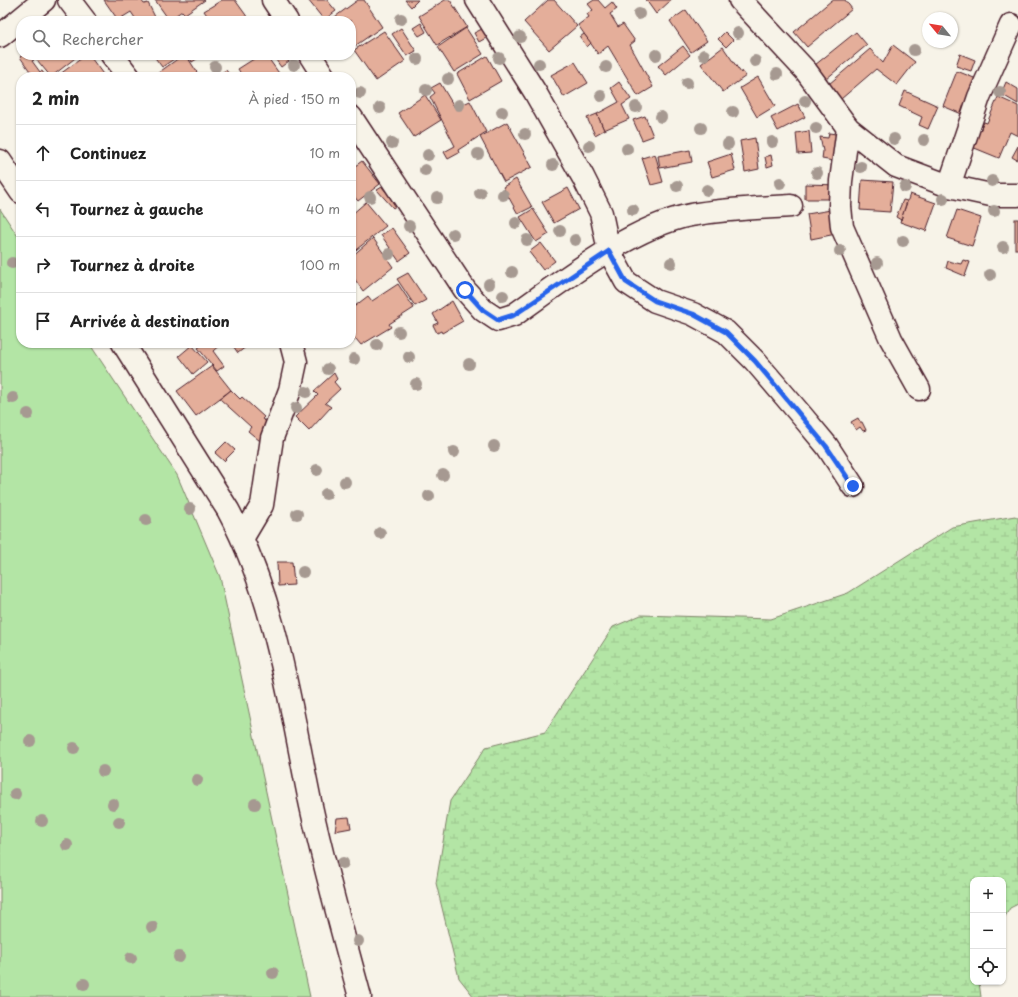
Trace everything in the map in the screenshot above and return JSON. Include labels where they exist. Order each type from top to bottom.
[{"type":"street","points":[[24,16],[44,0]]},
{"type":"street","points":[[69,0],[81,16]]},
{"type":"street","points":[[273,0],[284,16]]},
{"type":"street","points":[[477,0],[535,92],[583,176],[601,214],[609,251],[626,282],[655,301],[693,314],[726,332],[746,351],[802,416],[826,446],[853,486]]},
{"type":"street","points":[[740,0],[806,71],[848,128],[896,166],[949,186],[991,195],[1018,195]]},
{"type":"street","points":[[0,36],[16,23]]},
{"type":"street","points":[[949,186],[979,97],[1011,25]]},
{"type":"street","points":[[116,60],[125,72]]},
{"type":"street","points":[[313,60],[321,72]]},
{"type":"street","points":[[356,125],[465,290],[483,310],[498,320],[514,315],[609,251],[651,229],[690,216],[791,206]]},
{"type":"street","points":[[848,128],[841,181],[840,206],[842,227],[891,338],[919,389]]},
{"type":"street","points":[[0,161],[16,185]]},
{"type":"street","points":[[126,348],[228,510],[243,537],[272,619],[318,840],[360,997]]},
{"type":"street","points":[[243,537],[262,505],[272,438],[290,390],[296,362],[292,348]]},
{"type":"green space","points":[[0,209],[16,233],[16,348],[92,348],[177,475],[220,577],[310,997],[0,997]]},
{"type":"green space","points":[[1015,516],[1018,518],[1018,904],[1010,908],[1006,915],[1006,877],[970,877],[970,985],[979,985],[981,997],[474,997],[459,978],[436,883],[450,801],[486,747],[545,732],[613,627],[641,615],[771,619],[848,593],[952,527]]},
{"type":"building","points":[[104,0],[141,0],[144,4],[148,3],[154,16],[134,16],[131,12],[124,16],[115,16]]},
{"type":"building","points":[[155,0],[205,0],[185,14],[182,11],[175,16],[166,16]]},
{"type":"building","points":[[222,0],[235,0],[247,16],[208,16],[204,11]]},
{"type":"building","points":[[308,0],[327,0],[336,11],[329,16],[321,16]]},
{"type":"building","points":[[358,0],[364,0],[382,27],[356,45],[356,16],[336,16]]},
{"type":"building","points":[[405,0],[418,0],[411,7]]},
{"type":"building","points":[[445,0],[450,0],[467,27],[437,45],[419,16]]},
{"type":"building","points":[[548,0],[554,0],[577,26],[549,50],[524,22]]},
{"type":"building","points":[[594,0],[598,0],[605,8],[612,2],[617,9],[610,14],[618,27],[623,24],[635,41],[630,45],[653,87],[638,96],[608,46],[598,54],[578,25],[589,17],[587,14],[593,10],[588,4]]},
{"type":"building","points":[[646,0],[671,0],[656,14]]},
{"type":"building","points":[[832,0],[845,0],[852,9],[807,47],[794,32]]},
{"type":"building","points":[[686,10],[707,41],[691,52],[670,21]]},
{"type":"building","points":[[421,23],[426,32],[419,36],[413,28]]},
{"type":"building","points":[[486,27],[491,35],[479,42],[474,33]]},
{"type":"building","points":[[401,28],[416,51],[407,56],[392,34]]},
{"type":"building","points":[[466,28],[483,54],[454,72],[438,47]]},
{"type":"building","points":[[384,31],[405,61],[376,81],[356,53],[356,49]]},
{"type":"building","points":[[725,32],[733,40],[726,47],[718,39]]},
{"type":"building","points":[[856,32],[867,45],[826,79],[815,65]]},
{"type":"building","points":[[584,34],[591,43],[587,47],[580,37]]},
{"type":"building","points":[[893,45],[915,62],[897,85],[876,69],[841,99],[829,84],[870,49],[883,63]]},
{"type":"building","points":[[683,46],[690,55],[666,75],[658,66]]},
{"type":"building","points":[[723,47],[741,73],[742,71],[746,76],[723,92],[701,64]]},
{"type":"building","points":[[960,54],[975,60],[971,71],[956,66]]},
{"type":"building","points":[[487,56],[501,81],[470,99],[457,74]]},
{"type":"building","points":[[22,60],[34,60],[32,61],[40,72],[30,72]]},
{"type":"building","points":[[37,60],[73,60],[57,72],[47,72]]},
{"type":"building","points":[[79,60],[93,60],[101,72],[63,72]]},
{"type":"building","points":[[157,60],[172,60],[162,67]]},
{"type":"building","points":[[176,60],[189,60],[197,72],[160,72]]},
{"type":"building","points":[[252,60],[270,60],[278,72],[240,72],[238,69]]},
{"type":"building","points":[[276,60],[288,60],[289,61],[281,67]]},
{"type":"building","points":[[575,62],[588,83],[564,97],[551,75]]},
{"type":"building","points":[[957,71],[979,80],[964,115],[943,106]]},
{"type":"building","points":[[758,77],[775,106],[757,117],[740,88]]},
{"type":"building","points":[[619,82],[631,99],[622,105],[629,119],[604,130],[597,114],[619,102],[611,88]]},
{"type":"building","points":[[1006,82],[1018,89],[1018,104],[1001,94]]},
{"type":"building","points":[[440,83],[455,108],[470,101],[486,132],[458,150],[459,153],[448,159],[444,152],[455,146],[430,97],[435,93],[431,88]]},
{"type":"building","points":[[905,91],[938,106],[928,129],[919,125],[922,117],[899,106]]},
{"type":"building","points":[[425,95],[441,120],[414,137],[398,113]]},
{"type":"building","points":[[998,97],[1018,106],[1018,136],[1010,132],[999,158],[972,147],[984,122],[987,123]]},
{"type":"building","points":[[798,104],[805,117],[778,131],[771,118]]},
{"type":"building","points":[[597,114],[604,130],[595,135],[587,118]]},
{"type":"building","points":[[645,116],[653,136],[642,140],[633,120]]},
{"type":"building","points":[[507,122],[532,167],[504,182],[480,137]]},
{"type":"building","points":[[809,131],[811,153],[798,154],[796,133]]},
{"type":"building","points":[[829,133],[843,135],[839,162],[822,159],[823,151],[820,137],[828,138]]},
{"type":"building","points":[[755,138],[759,169],[745,172],[740,141]]},
{"type":"building","points":[[1018,146],[1018,158],[1017,160],[1012,157]]},
{"type":"building","points":[[690,150],[692,162],[660,168],[658,156]]},
{"type":"building","points":[[655,154],[663,182],[651,185],[642,158]]},
{"type":"building","points":[[731,154],[735,170],[712,177],[707,162]]},
{"type":"building","points":[[771,155],[773,165],[767,167],[765,157]]},
{"type":"building","points":[[362,161],[380,184],[358,201],[356,199],[356,165]]},
{"type":"building","points":[[516,179],[532,207],[518,214],[503,187]]},
{"type":"building","points":[[862,180],[893,182],[890,212],[860,210]]},
{"type":"building","points":[[805,184],[840,185],[839,199],[805,199]]},
{"type":"building","points":[[382,187],[397,205],[393,208],[377,190]]},
{"type":"building","points":[[568,188],[579,209],[554,223],[542,202]]},
{"type":"building","points":[[910,194],[936,203],[926,231],[900,222]]},
{"type":"building","points":[[903,200],[907,201],[901,220],[896,217]]},
{"type":"building","points":[[366,202],[386,226],[356,250],[356,211]]},
{"type":"building","points":[[533,209],[549,234],[536,242],[520,217]]},
{"type":"building","points":[[837,209],[841,233],[811,239],[807,214]]},
{"type":"building","points":[[957,210],[981,218],[972,246],[947,238]]},
{"type":"building","points":[[1015,219],[1018,219],[1018,249],[1015,249]]},
{"type":"building","points":[[392,228],[410,253],[399,261],[381,235]]},
{"type":"building","points":[[373,238],[393,267],[363,291],[356,281],[356,253]]},
{"type":"building","points":[[541,243],[555,261],[543,270],[529,252]]},
{"type":"building","points":[[963,260],[970,262],[965,276],[946,268],[948,261],[961,264]]},
{"type":"building","points":[[408,273],[426,300],[415,306],[397,279]]},
{"type":"building","points":[[398,284],[414,308],[389,324],[391,327],[361,345],[356,339],[356,305],[368,296],[372,301]]},
{"type":"building","points":[[452,301],[463,321],[442,333],[441,331],[437,333],[433,325],[438,323],[433,314]]},
{"type":"building","points":[[188,348],[195,348],[207,362],[193,374],[179,356]]},
{"type":"building","points":[[198,348],[216,348],[213,351],[224,366],[217,371]]},
{"type":"building","points":[[234,348],[244,348],[238,353]]},
{"type":"building","points":[[212,366],[231,390],[196,416],[177,391]]},
{"type":"building","points":[[334,373],[337,379],[334,382],[340,389],[325,403],[331,407],[309,431],[295,417],[318,395],[314,391]]},
{"type":"building","points":[[231,390],[240,399],[242,397],[264,417],[262,419],[270,424],[260,441],[248,431],[251,427],[220,399]]},
{"type":"building","points":[[858,418],[866,430],[863,431],[860,427],[856,430],[851,422]]},
{"type":"building","points":[[226,442],[235,450],[224,461],[215,453]]},
{"type":"building","points":[[277,562],[292,562],[294,585],[278,586]]},
{"type":"building","points":[[349,817],[351,828],[335,831],[337,818]]},
{"type":"route","points":[[465,290],[483,310],[498,320],[514,315],[609,251],[626,282],[655,301],[693,314],[726,332],[755,361],[802,416],[826,446],[853,486]]}]
